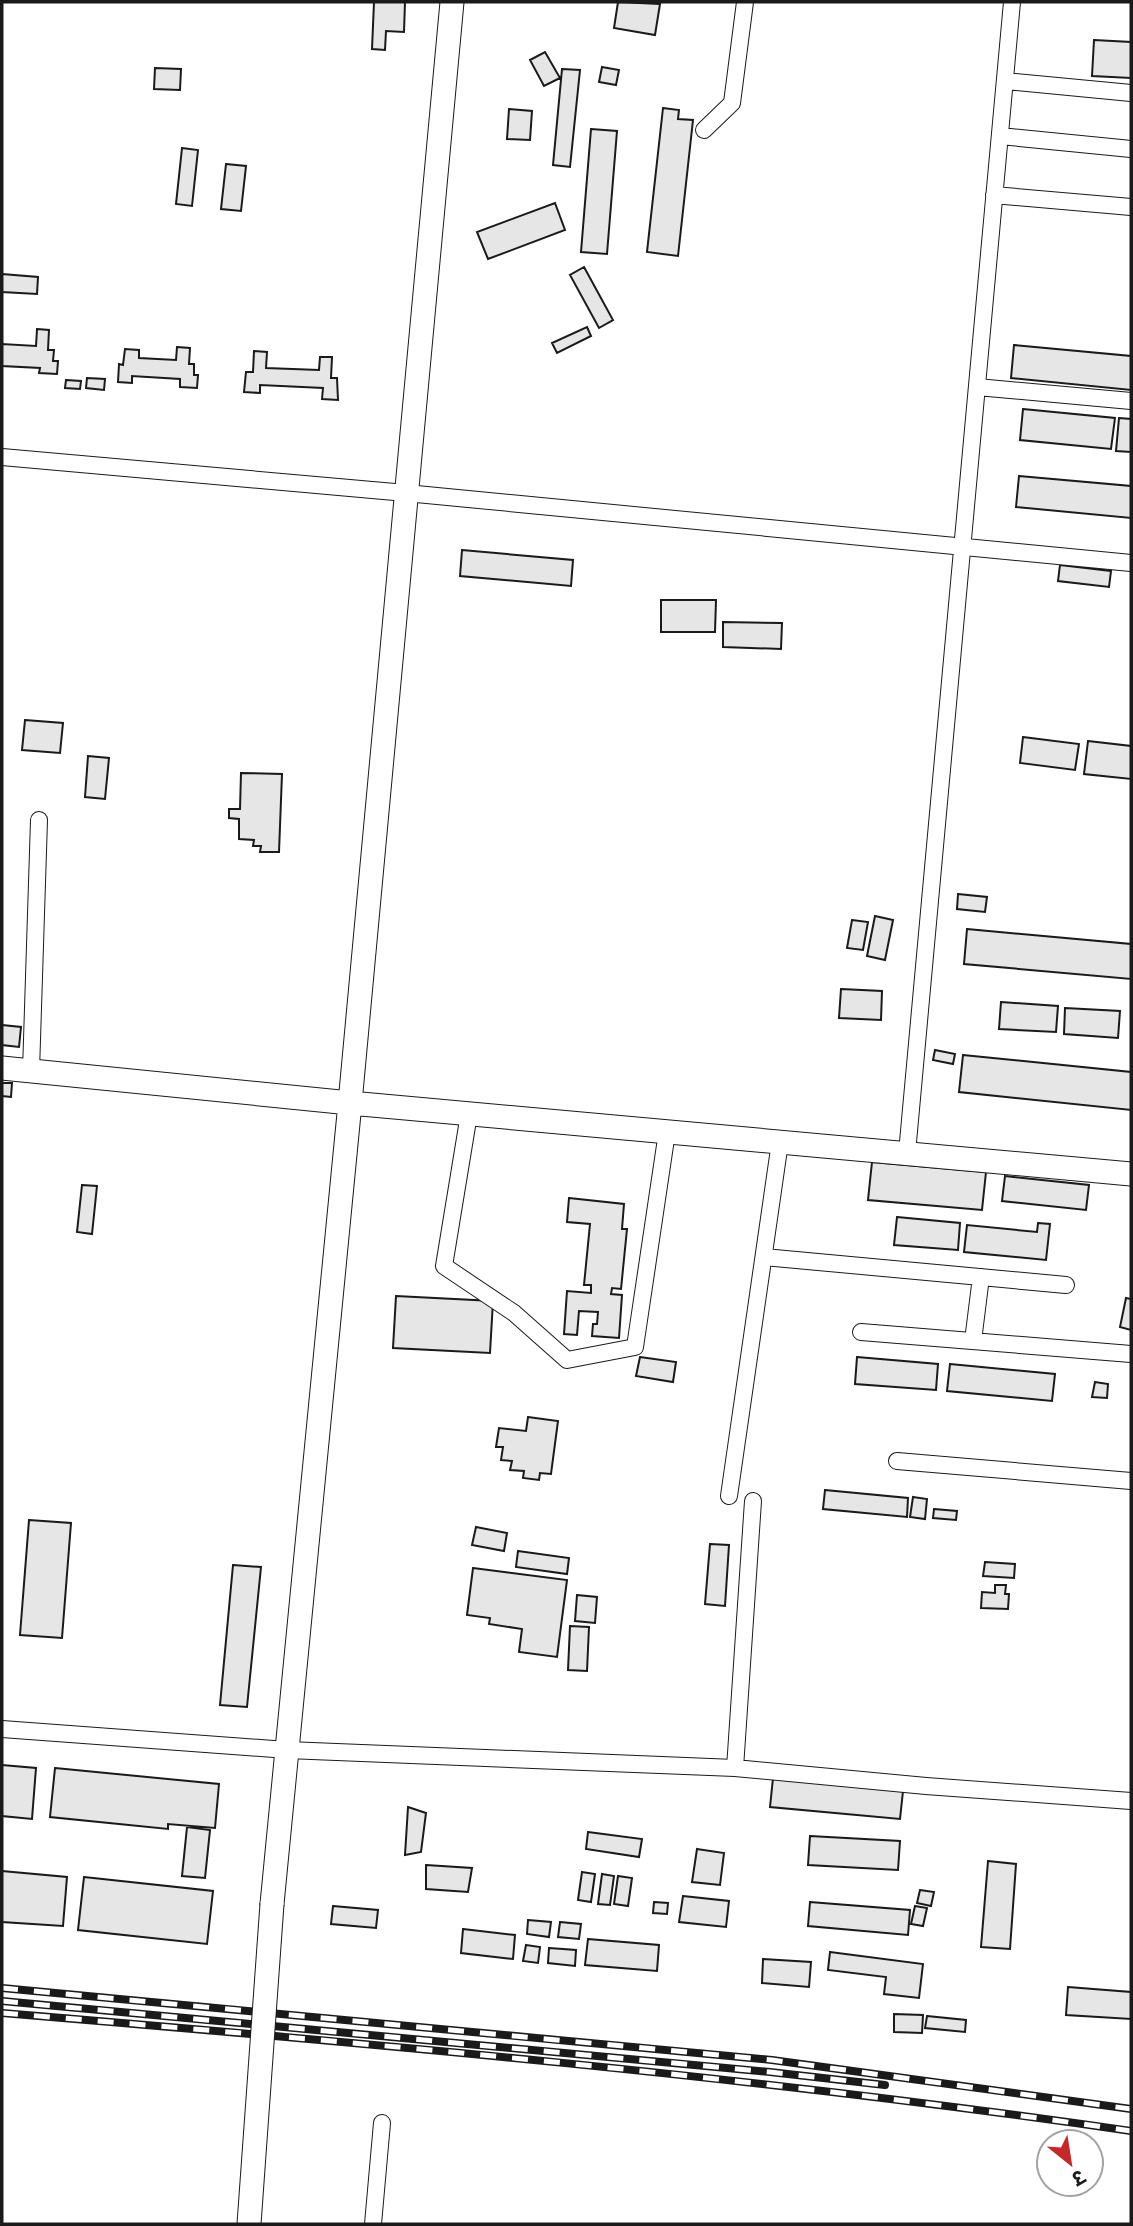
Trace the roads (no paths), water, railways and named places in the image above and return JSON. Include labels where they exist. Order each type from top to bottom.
[{"type":"street","points":[[249,2224],[272,1904],[350,1103],[452,2]]},
{"type":"street","points":[[704,130],[732,103],[745,2]]},
{"type":"street","points":[[907,1153],[1012,2]]},
{"type":"street","points":[[1005,80],[1131,93]]},
{"type":"street","points":[[1000,136],[1131,149]]},
{"type":"street","points":[[994,195],[1131,207]]},
{"type":"street","points":[[977,387],[1131,401]]},
{"type":"street","points":[[2,457],[962,545],[1131,563]]},
{"type":"street","points":[[32,1071],[39,820]]},
{"type":"street","points":[[2,1068],[350,1103],[1131,1174]]},
{"type":"street","points":[[469,1114],[444,1266],[514,1313],[567,1360],[635,1347],[667,1132]]},
{"type":"street","points":[[729,1496],[780,1142]]},
{"type":"street","points":[[764,1257],[1066,1285]]},
{"type":"street","points":[[973,1341],[981,1277]]},
{"type":"street","points":[[861,1332],[1131,1354]]},
{"type":"street","points":[[897,1461],[1131,1482]]},
{"type":"street","points":[[735,1768],[753,1501]]},
{"type":"street","points":[[2,1729],[287,1749],[735,1768],[926,1786],[1131,1799]]},
{"type":"street","points":[[373,2224],[382,2123]]},
{"type":"railway","points":[[2,1988],[772,2060],[1131,2109]]},
{"type":"railway","points":[[2,2001],[885,2085]]},
{"type":"railway","points":[[2,2013],[568,2063],[850,2094],[1131,2131]]}]
